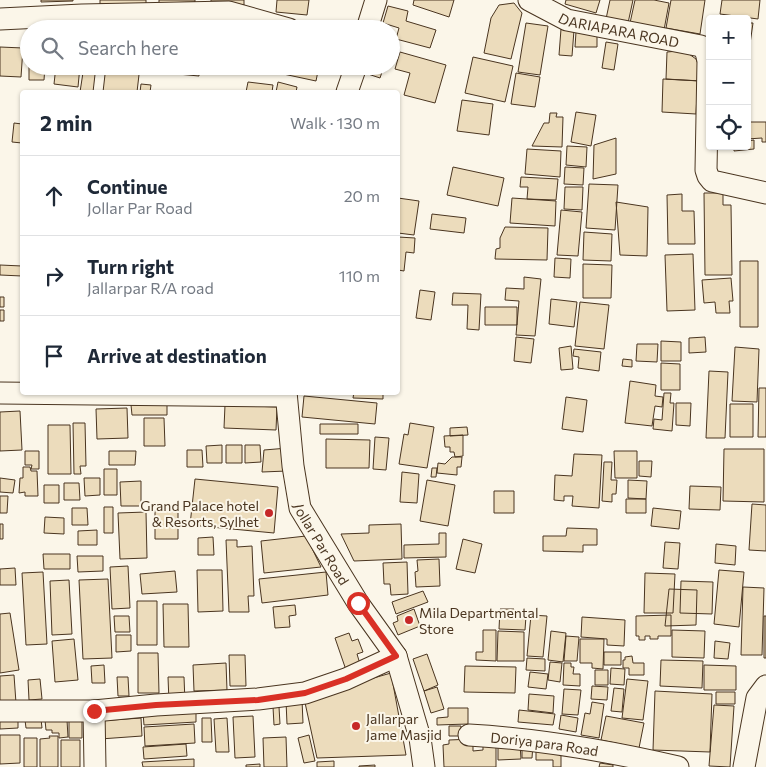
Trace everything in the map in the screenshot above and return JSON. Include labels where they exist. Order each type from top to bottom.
[{"type":"street","points":[[370,20],[376,0]]},
{"type":"street","name":"DARIAPARA ROAD","points":[[529,0],[567,20],[701,46],[706,52],[708,61],[706,170],[708,176],[712,181],[766,193]]},
{"type":"street","points":[[0,20],[82,8],[229,12],[258,20]]},
{"type":"street","points":[[348,90],[353,75]]},
{"type":"street","points":[[0,393],[20,393]]},
{"type":"street","name":"Jollar Par Road","points":[[286,395],[293,466],[300,508],[358,603],[396,656],[420,738],[424,767]]},
{"type":"street","points":[[0,711],[94,711],[156,705],[258,700],[305,693],[346,679],[396,656]]},
{"type":"street","points":[[744,767],[757,698],[766,686]]},
{"type":"street","points":[[94,711],[94,767]]},
{"type":"street","name":"Doriya para Road","points":[[469,735],[520,738],[641,758],[678,767]]},
{"type":"building","points":[[41,0],[73,0],[73,1],[41,2]]},
{"type":"building","points":[[100,0],[146,0],[146,4],[100,4]]},
{"type":"building","points":[[159,0],[195,0],[195,2],[159,3]]},
{"type":"building","points":[[211,0],[244,0],[244,5],[211,4]]},
{"type":"building","points":[[277,0],[309,0],[307,15],[276,12]]},
{"type":"building","points":[[414,0],[454,0],[449,17],[413,5]]},
{"type":"building","points":[[566,0],[600,0],[596,13],[565,4]]},
{"type":"building","points":[[610,0],[633,0],[628,23],[606,19]]},
{"type":"building","points":[[635,0],[654,0],[669,3],[664,30],[630,23]]},
{"type":"building","points":[[671,0],[705,0],[700,34],[666,28]]},
{"type":"building","points":[[722,0],[760,0],[758,19],[751,18],[751,15],[720,14]]},
{"type":"building","points":[[514,3],[522,13],[511,59],[484,53],[491,18],[499,5]]},
{"type":"building","points":[[388,6],[408,11],[406,21],[436,30],[430,48],[400,40],[400,20],[384,20]]},
{"type":"building","points":[[526,23],[548,26],[540,75],[518,72]]},
{"type":"building","points":[[561,29],[574,30],[572,56],[559,55]]},
{"type":"building","points":[[576,32],[597,32],[597,47],[575,47]]},
{"type":"building","points":[[606,42],[618,44],[614,70],[602,68]]},
{"type":"building","points":[[0,47],[20,48],[21,77],[0,76]]},
{"type":"building","points":[[678,51],[689,54],[696,59],[700,69],[701,81],[666,79],[667,52]]},
{"type":"building","points":[[400,52],[446,65],[435,103],[404,95],[410,73],[400,70]]},
{"type":"building","points":[[473,57],[513,66],[505,102],[465,93]]},
{"type":"building","points":[[516,73],[540,77],[535,107],[511,104]]},
{"type":"building","points":[[29,75],[44,75],[44,80],[29,80]]},
{"type":"building","points":[[55,75],[79,75],[78,87],[54,84]]},
{"type":"building","points":[[83,75],[95,75],[93,90],[80,90]]},
{"type":"building","points":[[105,75],[139,75],[137,90],[103,90]]},
{"type":"building","points":[[288,75],[317,75],[316,81]]},
{"type":"building","points":[[663,79],[700,81],[696,114],[662,112]]},
{"type":"building","points":[[248,82],[273,85],[272,90],[246,90]]},
{"type":"building","points":[[278,82],[297,87],[296,90],[276,90]]},
{"type":"building","points":[[141,84],[151,85],[150,90],[140,90]]},
{"type":"building","points":[[462,100],[493,104],[489,135],[457,131]]},
{"type":"building","points":[[576,112],[596,115],[591,146],[571,142]]},
{"type":"building","points":[[550,113],[557,113],[556,117],[563,117],[562,147],[532,146],[544,123],[549,123]]},
{"type":"building","points":[[751,122],[766,122],[766,142],[762,142],[762,138],[751,139]]},
{"type":"building","points":[[14,123],[20,124],[20,143],[12,142]]},
{"type":"building","points":[[616,138],[616,174],[593,179],[594,145]]},
{"type":"building","points":[[751,140],[754,140],[754,149],[751,149]]},
{"type":"building","points":[[567,146],[587,147],[586,167],[566,165]]},
{"type":"building","points":[[527,149],[561,151],[560,177],[525,174]]},
{"type":"building","points":[[453,167],[504,178],[498,206],[447,195]]},
{"type":"building","points":[[565,167],[584,168],[583,185],[564,184]]},
{"type":"building","points":[[521,177],[558,179],[556,200],[527,199],[528,187],[520,187]]},
{"type":"building","points":[[589,184],[618,185],[615,230],[586,228]]},
{"type":"building","points":[[565,187],[583,187],[582,210],[564,209]]},
{"type":"building","points":[[704,193],[723,193],[723,205],[731,205],[732,275],[705,275]]},
{"type":"building","points":[[682,194],[682,211],[694,211],[695,244],[668,244],[667,195]]},
{"type":"building","points":[[400,198],[419,201],[414,235],[400,233]]},
{"type":"building","points":[[512,198],[556,201],[555,226],[510,223]]},
{"type":"building","points":[[616,202],[648,207],[647,256],[620,255]]},
{"type":"building","points":[[561,210],[582,212],[578,256],[557,255]]},
{"type":"building","points":[[432,214],[466,218],[464,233],[430,229]]},
{"type":"building","points":[[505,227],[548,228],[547,260],[495,259],[496,249],[500,248],[500,238]]},
{"type":"building","points":[[584,232],[612,234],[611,261],[583,260]]},
{"type":"building","points":[[400,237],[415,238],[414,253],[406,252],[404,271],[400,270]]},
{"type":"building","points":[[693,254],[695,310],[667,311],[665,255]]},
{"type":"building","points":[[555,258],[571,259],[570,278],[554,277]]},
{"type":"building","points":[[740,261],[758,261],[758,327],[740,327]]},
{"type":"building","points":[[583,264],[612,265],[611,298],[583,298]]},
{"type":"building","points":[[0,265],[20,266],[20,276],[0,275]]},
{"type":"building","points":[[524,277],[541,279],[535,336],[516,335],[519,301],[505,300],[506,288],[524,289]]},
{"type":"building","points":[[731,278],[733,301],[729,301],[730,313],[716,313],[715,302],[704,303],[702,280]]},
{"type":"building","points":[[420,290],[435,292],[431,320],[416,318]]},
{"type":"building","points":[[453,293],[481,294],[479,330],[467,329],[468,305],[452,305]]},
{"type":"building","points":[[0,297],[4,297],[4,307],[0,307]]},
{"type":"building","points":[[551,299],[577,302],[574,327],[549,324]]},
{"type":"building","points":[[580,302],[609,305],[604,349],[575,346]]},
{"type":"building","points":[[485,307],[517,307],[517,325],[485,325]]},
{"type":"building","points":[[0,310],[4,310],[4,321],[0,321]]},
{"type":"building","points":[[516,337],[534,339],[531,363],[514,361]]},
{"type":"building","points":[[705,337],[706,352],[689,353],[689,338]]},
{"type":"building","points":[[661,341],[681,342],[681,361],[661,361]]},
{"type":"building","points":[[637,344],[658,344],[657,362],[636,361]]},
{"type":"building","points":[[571,346],[573,369],[561,370],[559,348]]},
{"type":"building","points":[[735,347],[759,349],[757,402],[732,401]]},
{"type":"building","points":[[574,349],[601,352],[599,371],[578,368],[579,357],[573,356]]},
{"type":"building","points":[[623,359],[632,360],[632,367],[622,366]]},
{"type":"building","points":[[661,363],[680,364],[680,390],[661,390]]},
{"type":"building","points":[[709,371],[728,372],[725,438],[706,438]]},
{"type":"building","points":[[630,381],[656,385],[655,396],[663,397],[662,407],[655,406],[652,426],[625,423]]},
{"type":"building","points":[[759,388],[766,388],[766,437],[758,437]]},
{"type":"building","points":[[664,393],[671,393],[670,403],[674,403],[672,431],[653,429],[654,419],[662,420]]},
{"type":"building","points":[[354,395],[383,395],[383,399],[353,398]]},
{"type":"building","points":[[304,396],[377,403],[375,424],[302,417]]},
{"type":"building","points":[[566,397],[587,400],[583,432],[562,429]]},
{"type":"building","points":[[676,403],[691,403],[690,426],[676,425]]},
{"type":"building","points":[[730,404],[753,404],[753,437],[730,437]]},
{"type":"building","points":[[131,405],[167,405],[167,415],[132,415]]},
{"type":"building","points":[[225,405],[277,407],[276,430],[224,428]]},
{"type":"building","points":[[127,408],[128,438],[97,439],[96,409]]},
{"type":"building","points":[[20,411],[22,450],[0,451],[0,412]]},
{"type":"building","points":[[144,418],[164,418],[165,446],[144,446]]},
{"type":"building","points":[[73,423],[85,423],[86,466],[80,466],[81,474],[74,474]]},
{"type":"building","points":[[410,423],[434,427],[427,468],[399,464],[404,434],[408,435]]},
{"type":"building","points":[[320,424],[358,424],[358,434],[320,434]]},
{"type":"building","points":[[48,425],[70,425],[71,474],[48,474]]},
{"type":"building","points":[[467,427],[468,435],[450,436],[450,428]]},
{"type":"building","points":[[463,435],[463,456],[455,457],[454,452],[450,452],[450,447],[445,447],[444,436]]},
{"type":"building","points":[[375,437],[389,438],[386,470],[373,469]]},
{"type":"building","points":[[326,439],[370,440],[369,468],[326,468]]},
{"type":"building","points":[[222,445],[222,463],[207,463],[206,446]]},
{"type":"building","points":[[226,445],[242,445],[242,463],[226,463]]},
{"type":"building","points":[[245,445],[260,445],[261,462],[245,463]]},
{"type":"building","points":[[288,448],[287,471],[262,472],[264,450]]},
{"type":"building","points":[[724,449],[764,449],[764,502],[723,501]]},
{"type":"building","points":[[187,450],[202,450],[203,467],[187,467]]},
{"type":"building","points":[[25,451],[39,451],[39,469],[31,469],[32,465],[25,465]]},
{"type":"building","points":[[109,451],[136,451],[135,465],[109,465]]},
{"type":"building","points":[[614,451],[637,451],[637,478],[615,478]]},
{"type":"building","points":[[574,454],[602,455],[599,508],[572,506],[573,496],[564,496],[564,501],[554,500],[555,475],[572,476]]},
{"type":"building","points":[[452,457],[462,457],[461,467],[457,467],[457,475],[437,473],[438,463],[445,464]]},
{"type":"building","points":[[639,461],[652,461],[651,477],[639,476]]},
{"type":"building","points":[[604,462],[612,462],[611,480],[617,480],[616,494],[612,494],[612,502],[602,501]]},
{"type":"building","points":[[23,467],[30,467],[31,471],[37,471],[38,496],[25,496],[25,492],[19,493],[20,478],[23,478]]},
{"type":"building","points":[[432,468],[437,468],[436,477],[431,477]]},
{"type":"building","points":[[104,469],[117,469],[117,495],[104,495]]},
{"type":"building","points":[[402,472],[419,474],[417,503],[400,502]]},
{"type":"building","points":[[0,478],[15,480],[13,493],[0,492]]},
{"type":"building","points":[[84,478],[100,478],[100,495],[85,496]]},
{"type":"building","points":[[195,479],[278,487],[274,533],[190,525]]},
{"type":"building","points":[[427,480],[455,485],[448,526],[420,521]]},
{"type":"building","points":[[628,480],[647,481],[646,499],[628,498]]},
{"type":"building","points":[[141,481],[141,506],[121,506],[120,482]]},
{"type":"building","points":[[64,483],[79,483],[80,500],[64,500]]},
{"type":"building","points":[[44,485],[59,485],[59,503],[44,503]]},
{"type":"building","points":[[690,486],[721,487],[720,510],[689,509]]},
{"type":"building","points":[[494,491],[514,491],[514,513],[494,513]]},
{"type":"building","points":[[0,496],[8,496],[7,513],[0,513]]},
{"type":"building","points":[[626,499],[646,499],[646,513],[626,513]]},
{"type":"building","points":[[752,504],[766,505],[766,551],[749,550]]},
{"type":"building","points":[[104,507],[113,507],[113,533],[104,533]]},
{"type":"building","points":[[72,508],[87,508],[88,525],[72,525]]},
{"type":"building","points":[[653,508],[681,511],[679,529],[651,526]]},
{"type":"building","points":[[155,510],[178,510],[178,539],[155,539]]},
{"type":"building","points":[[146,512],[147,558],[120,559],[118,513]]},
{"type":"building","points":[[45,517],[64,518],[64,534],[44,533]]},
{"type":"building","points":[[0,524],[3,524],[3,539],[0,539]]},
{"type":"building","points":[[401,524],[402,559],[354,561],[341,534],[369,533],[369,525]]},
{"type":"building","points":[[567,528],[597,529],[597,545],[583,545],[583,552],[543,551],[543,536],[566,536]]},
{"type":"building","points":[[97,530],[97,545],[78,545],[78,531]]},
{"type":"building","points":[[439,533],[446,533],[446,557],[404,558],[404,545],[439,544]]},
{"type":"building","points":[[306,536],[321,567],[264,573],[261,541]]},
{"type":"building","points":[[213,537],[214,555],[198,555],[198,538]]},
{"type":"building","points":[[463,539],[482,544],[475,573],[456,569]]},
{"type":"building","points":[[226,540],[237,540],[237,547],[252,546],[254,596],[248,596],[249,612],[229,612]]},
{"type":"building","points":[[665,542],[680,543],[678,569],[663,568]]},
{"type":"building","points":[[716,544],[736,546],[735,565],[715,563]]},
{"type":"building","points":[[43,554],[70,554],[70,569],[44,569]]},
{"type":"building","points":[[77,556],[103,556],[103,571],[78,572]]},
{"type":"building","points":[[439,559],[440,586],[416,587],[415,572],[418,571],[417,560]]},
{"type":"building","points":[[407,562],[408,594],[391,595],[390,584],[384,584],[383,563]]},
{"type":"building","points":[[128,566],[130,608],[112,609],[110,567]]},
{"type":"building","points":[[15,568],[16,585],[0,585],[0,569]]},
{"type":"building","points":[[197,570],[222,570],[223,611],[198,612]]},
{"type":"building","points":[[719,570],[744,572],[739,627],[714,624]]},
{"type":"building","points":[[175,571],[177,592],[142,594],[140,574]]},
{"type":"building","points":[[43,572],[47,644],[26,645],[22,573]]},
{"type":"building","points":[[326,572],[328,595],[262,603],[259,579]]},
{"type":"building","points":[[645,573],[675,574],[673,613],[644,613]]},
{"type":"building","points":[[108,579],[112,658],[83,659],[79,580]]},
{"type":"building","points":[[69,580],[72,634],[52,635],[50,581]]},
{"type":"building","points":[[681,581],[713,582],[712,614],[680,613]]},
{"type":"building","points":[[743,587],[764,588],[762,655],[741,655]]},
{"type":"building","points":[[669,589],[697,590],[696,625],[665,626]]},
{"type":"building","points":[[423,591],[428,602],[396,614],[392,602]]},
{"type":"building","points":[[137,601],[157,601],[157,645],[137,645]]},
{"type":"building","points":[[163,604],[188,604],[189,647],[164,647]]},
{"type":"building","points":[[295,605],[296,615],[289,616],[290,627],[275,628],[273,607]]},
{"type":"building","points":[[414,609],[420,626],[398,635],[393,623],[398,621],[397,616]]},
{"type":"building","points":[[500,609],[514,609],[514,616],[526,616],[525,630],[499,629]]},
{"type":"building","points":[[10,613],[19,670],[0,673],[0,614]]},
{"type":"building","points":[[531,615],[547,616],[543,657],[527,656]]},
{"type":"building","points":[[671,615],[671,636],[658,636],[658,639],[650,639],[650,636],[645,636],[645,640],[639,640],[639,636],[636,636],[636,616]]},
{"type":"building","points":[[114,616],[129,616],[130,632],[115,632]]},
{"type":"building","points":[[764,616],[766,616],[766,658],[764,658]]},
{"type":"building","points":[[582,617],[625,620],[624,646],[607,645],[607,639],[581,637]]},
{"type":"building","points":[[483,630],[496,630],[496,661],[476,660],[476,652],[483,652]]},
{"type":"building","points":[[672,630],[705,631],[704,658],[672,657]]},
{"type":"building","points":[[498,631],[524,632],[524,661],[497,661]]},
{"type":"building","points":[[551,631],[566,633],[563,662],[548,660]]},
{"type":"building","points":[[349,633],[352,641],[358,639],[363,652],[357,654],[360,664],[346,670],[335,638]]},
{"type":"building","points":[[116,635],[131,635],[131,651],[116,652]]},
{"type":"building","points":[[566,636],[579,637],[577,661],[564,661]]},
{"type":"building","points":[[74,639],[78,680],[55,682],[52,641]]},
{"type":"building","points":[[580,639],[604,639],[603,669],[592,668],[592,663],[580,663]]},
{"type":"building","points":[[715,641],[730,643],[728,659],[714,658]]},
{"type":"building","points":[[604,652],[621,652],[621,665],[604,665]]},
{"type":"building","points":[[138,653],[158,653],[159,693],[138,693]]},
{"type":"building","points":[[427,654],[438,685],[424,691],[413,659]]},
{"type":"building","points":[[229,655],[245,655],[246,686],[230,686]]},
{"type":"building","points":[[632,656],[633,663],[644,663],[644,675],[629,675],[629,668],[623,668],[625,657]]},
{"type":"building","points":[[527,658],[545,659],[545,671],[526,670]]},
{"type":"building","points":[[661,660],[703,661],[702,688],[660,686]]},
{"type":"building","points":[[550,662],[562,663],[560,682],[548,680]]},
{"type":"building","points":[[226,663],[227,690],[194,691],[193,665]]},
{"type":"building","points":[[564,663],[571,663],[571,667],[574,667],[573,674],[580,674],[580,686],[563,685]]},
{"type":"building","points":[[104,665],[105,683],[92,683],[91,666]]},
{"type":"building","points":[[704,665],[736,666],[736,690],[704,690]]},
{"type":"building","points":[[465,666],[516,667],[515,693],[464,692]]},
{"type":"building","points":[[611,668],[625,669],[624,685],[610,684]]},
{"type":"building","points":[[595,670],[608,670],[608,685],[595,685]]},
{"type":"building","points":[[530,672],[548,674],[546,689],[528,687]]},
{"type":"building","name":"Jallarpar Jame Masjid","points":[[391,673],[406,755],[317,758],[304,698]]},
{"type":"building","points":[[14,675],[16,703],[0,705],[0,676]]},
{"type":"building","points":[[117,677],[128,677],[129,696],[118,696]]},
{"type":"building","points":[[168,677],[184,677],[185,702],[169,702]]},
{"type":"building","points":[[40,679],[42,699],[29,700],[28,680]]},
{"type":"building","points":[[627,679],[648,681],[643,720],[622,718]]},
{"type":"building","points":[[592,686],[608,687],[607,700],[591,699]]},
{"type":"building","points":[[437,687],[444,709],[431,713],[424,691]]},
{"type":"building","points":[[614,688],[624,689],[622,712],[611,711]]},
{"type":"building","points":[[564,689],[581,690],[578,715],[562,714]]},
{"type":"building","points":[[655,691],[712,694],[710,752],[653,750]]},
{"type":"building","points":[[716,692],[735,692],[735,704],[716,704]]},
{"type":"building","points":[[529,694],[554,696],[553,713],[528,710]]},
{"type":"building","points":[[302,700],[303,723],[287,724],[286,701]]},
{"type":"building","points":[[592,702],[604,704],[599,738],[581,735],[585,713],[590,714]]},
{"type":"building","points":[[714,705],[734,706],[730,767],[709,766]]},
{"type":"building","points":[[273,707],[279,707],[280,724],[274,725]]},
{"type":"building","points":[[448,708],[468,708],[468,724],[437,725],[437,718],[448,717]]},
{"type":"building","points":[[196,710],[196,722],[144,725],[143,713]]},
{"type":"building","points":[[519,710],[555,714],[553,725],[518,722]]},
{"type":"building","points":[[561,715],[578,718],[576,732],[559,729]]},
{"type":"building","points":[[253,716],[255,757],[235,758],[233,717]]},
{"type":"building","points":[[606,716],[644,723],[639,748],[601,740]]},
{"type":"building","points":[[18,718],[18,728],[0,729],[0,719]]},
{"type":"building","points":[[82,718],[82,738],[69,738],[69,719]]},
{"type":"building","points":[[141,718],[142,736],[100,739],[98,721]]},
{"type":"building","points":[[202,718],[211,718],[212,742],[202,742]]},
{"type":"building","points":[[227,718],[229,752],[216,752],[214,719]]},
{"type":"building","points":[[41,719],[42,728],[26,728],[25,720]]},
{"type":"building","points":[[45,720],[67,720],[68,737],[59,738],[59,733],[52,733],[52,730],[46,730]]},
{"type":"building","points":[[194,724],[195,743],[145,746],[144,727]]},
{"type":"building","points":[[449,726],[461,726],[461,736],[449,736]]},
{"type":"building","points":[[0,735],[20,735],[20,763],[0,764]]},
{"type":"building","points":[[309,735],[315,761],[304,763],[298,738]]},
{"type":"building","points":[[49,736],[58,736],[58,767],[40,767],[40,739],[50,738]]},
{"type":"building","points":[[286,737],[287,767],[264,767],[263,738]]},
{"type":"building","points":[[24,738],[37,738],[37,767],[24,767]]},
{"type":"building","points":[[473,739],[473,751],[483,750],[483,746],[496,745],[496,767],[444,767],[443,745],[449,744],[449,740]]},
{"type":"building","points":[[61,740],[80,740],[80,767],[61,767]]},
{"type":"building","points":[[186,744],[187,756],[144,759],[143,747]]},
{"type":"building","points":[[498,744],[520,744],[521,759],[498,760]]},
{"type":"building","points":[[522,744],[533,744],[532,758],[522,758]]},
{"type":"building","points":[[536,748],[561,748],[561,767],[553,767],[553,760],[536,760]]},
{"type":"building","points":[[194,759],[194,767],[143,767],[142,762]]},
{"type":"building","points":[[334,761],[334,767],[317,767],[317,762]]},
{"type":"building","points":[[600,763],[613,765],[613,767],[599,767]]},
{"type":"building","points":[[260,764],[260,767],[246,767],[246,765]]},
{"type":"building","points":[[375,765],[375,767],[359,767],[359,766]]},
{"type":"place","name":"Grand Palace hotel & Resorts, Sylhet","points":[[269,513]]},
{"type":"place","name":"Mila Departmental Store","points":[[409,620]]},
{"type":"place","name":"Jallarpar Jame Masjid","points":[[356,726]]},
{"type":"route","points":[[94,711],[194,702],[258,700],[305,693],[346,679],[396,656],[358,603]]}]
